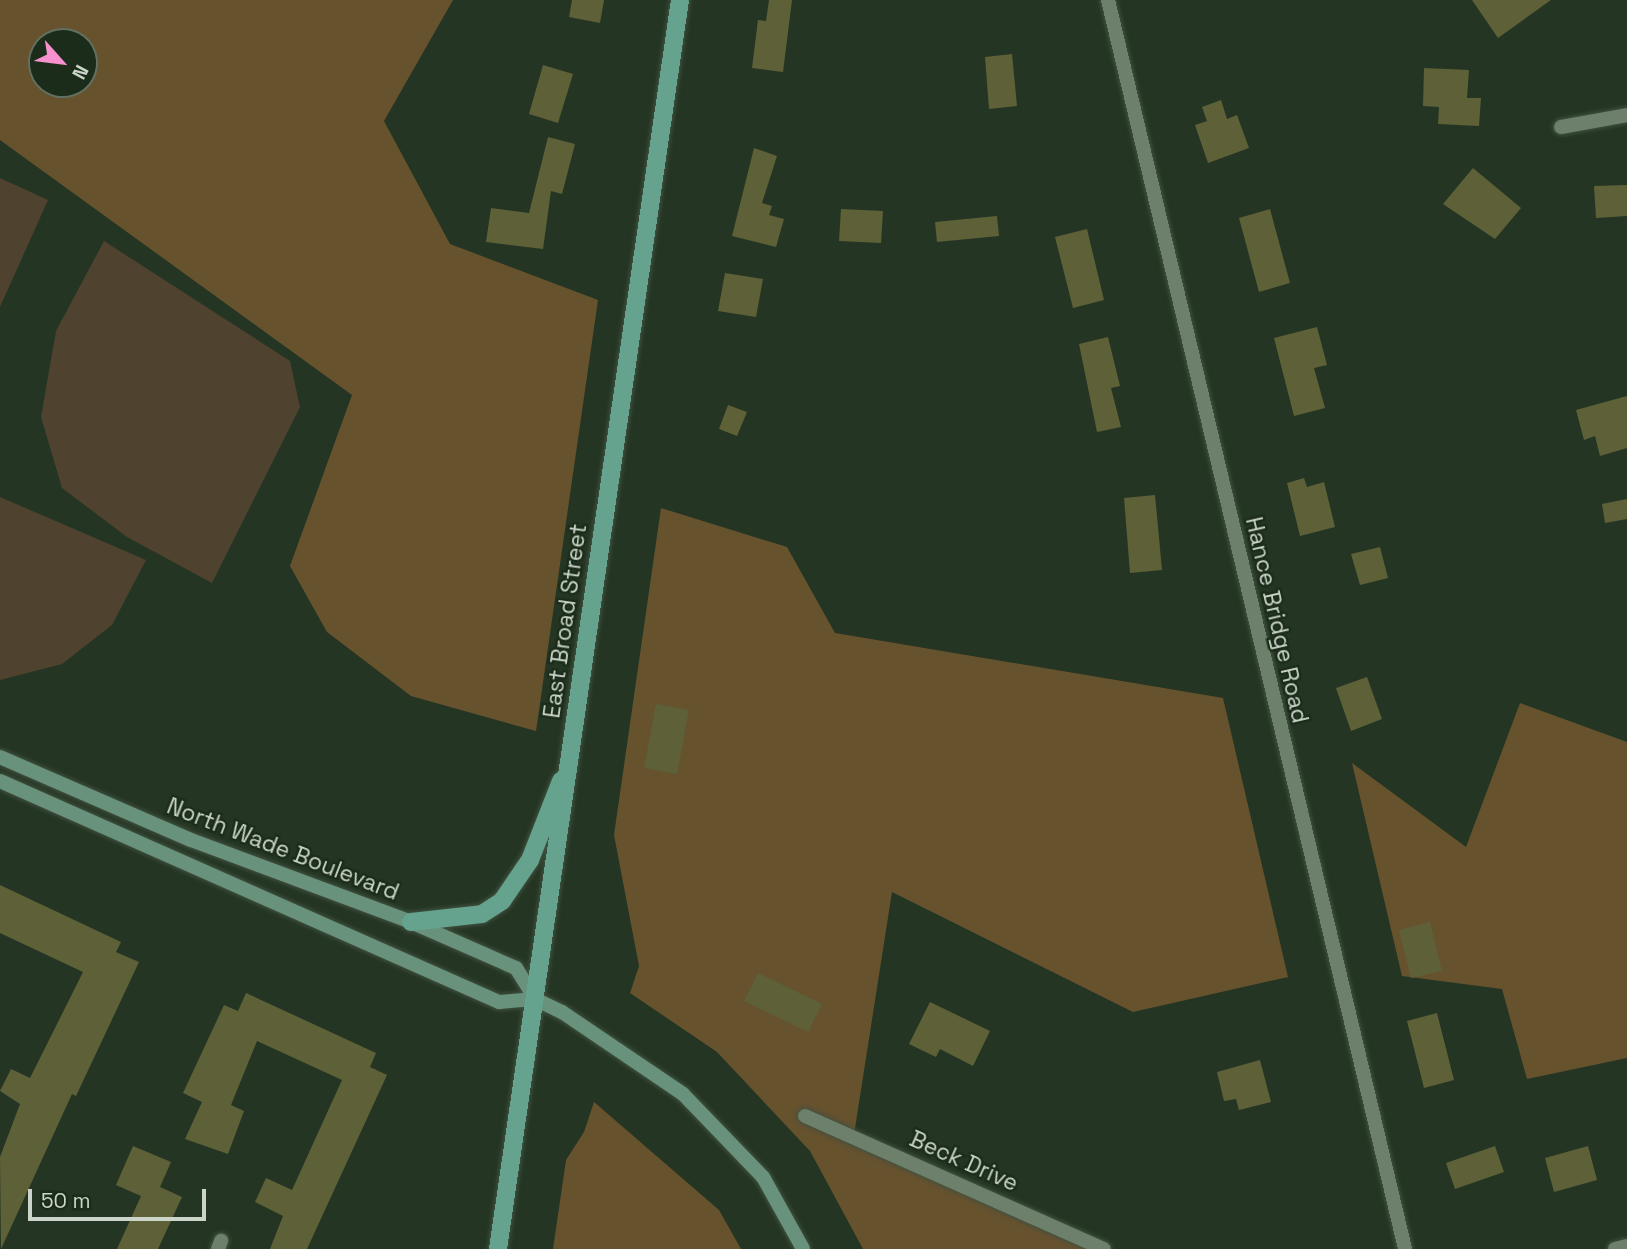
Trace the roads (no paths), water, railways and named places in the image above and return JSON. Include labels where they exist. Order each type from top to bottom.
[{"type":"main road","name":"East Broad Street","points":[[498,1249],[680,0]]},
{"type":"main road","name":"North Wade Boulevard","points":[[0,757],[191,839],[411,922],[516,968],[535,999],[652,1070],[683,1094],[763,1177],[803,1249]]},
{"type":"main road","points":[[411,922],[482,914],[502,901],[530,860],[569,762]]},
{"type":"main road","name":"North Wade Boulevard","points":[[0,781],[499,1002],[535,999]]},
{"type":"street","name":"Hance Bridge Road","points":[[1108,0],[1405,1249]]},
{"type":"street","points":[[1561,127],[1627,115]]},
{"type":"street","name":"Beck Drive","points":[[805,1116],[1104,1249]]},
{"type":"street","points":[[1615,1249],[1627,1246]]}]
